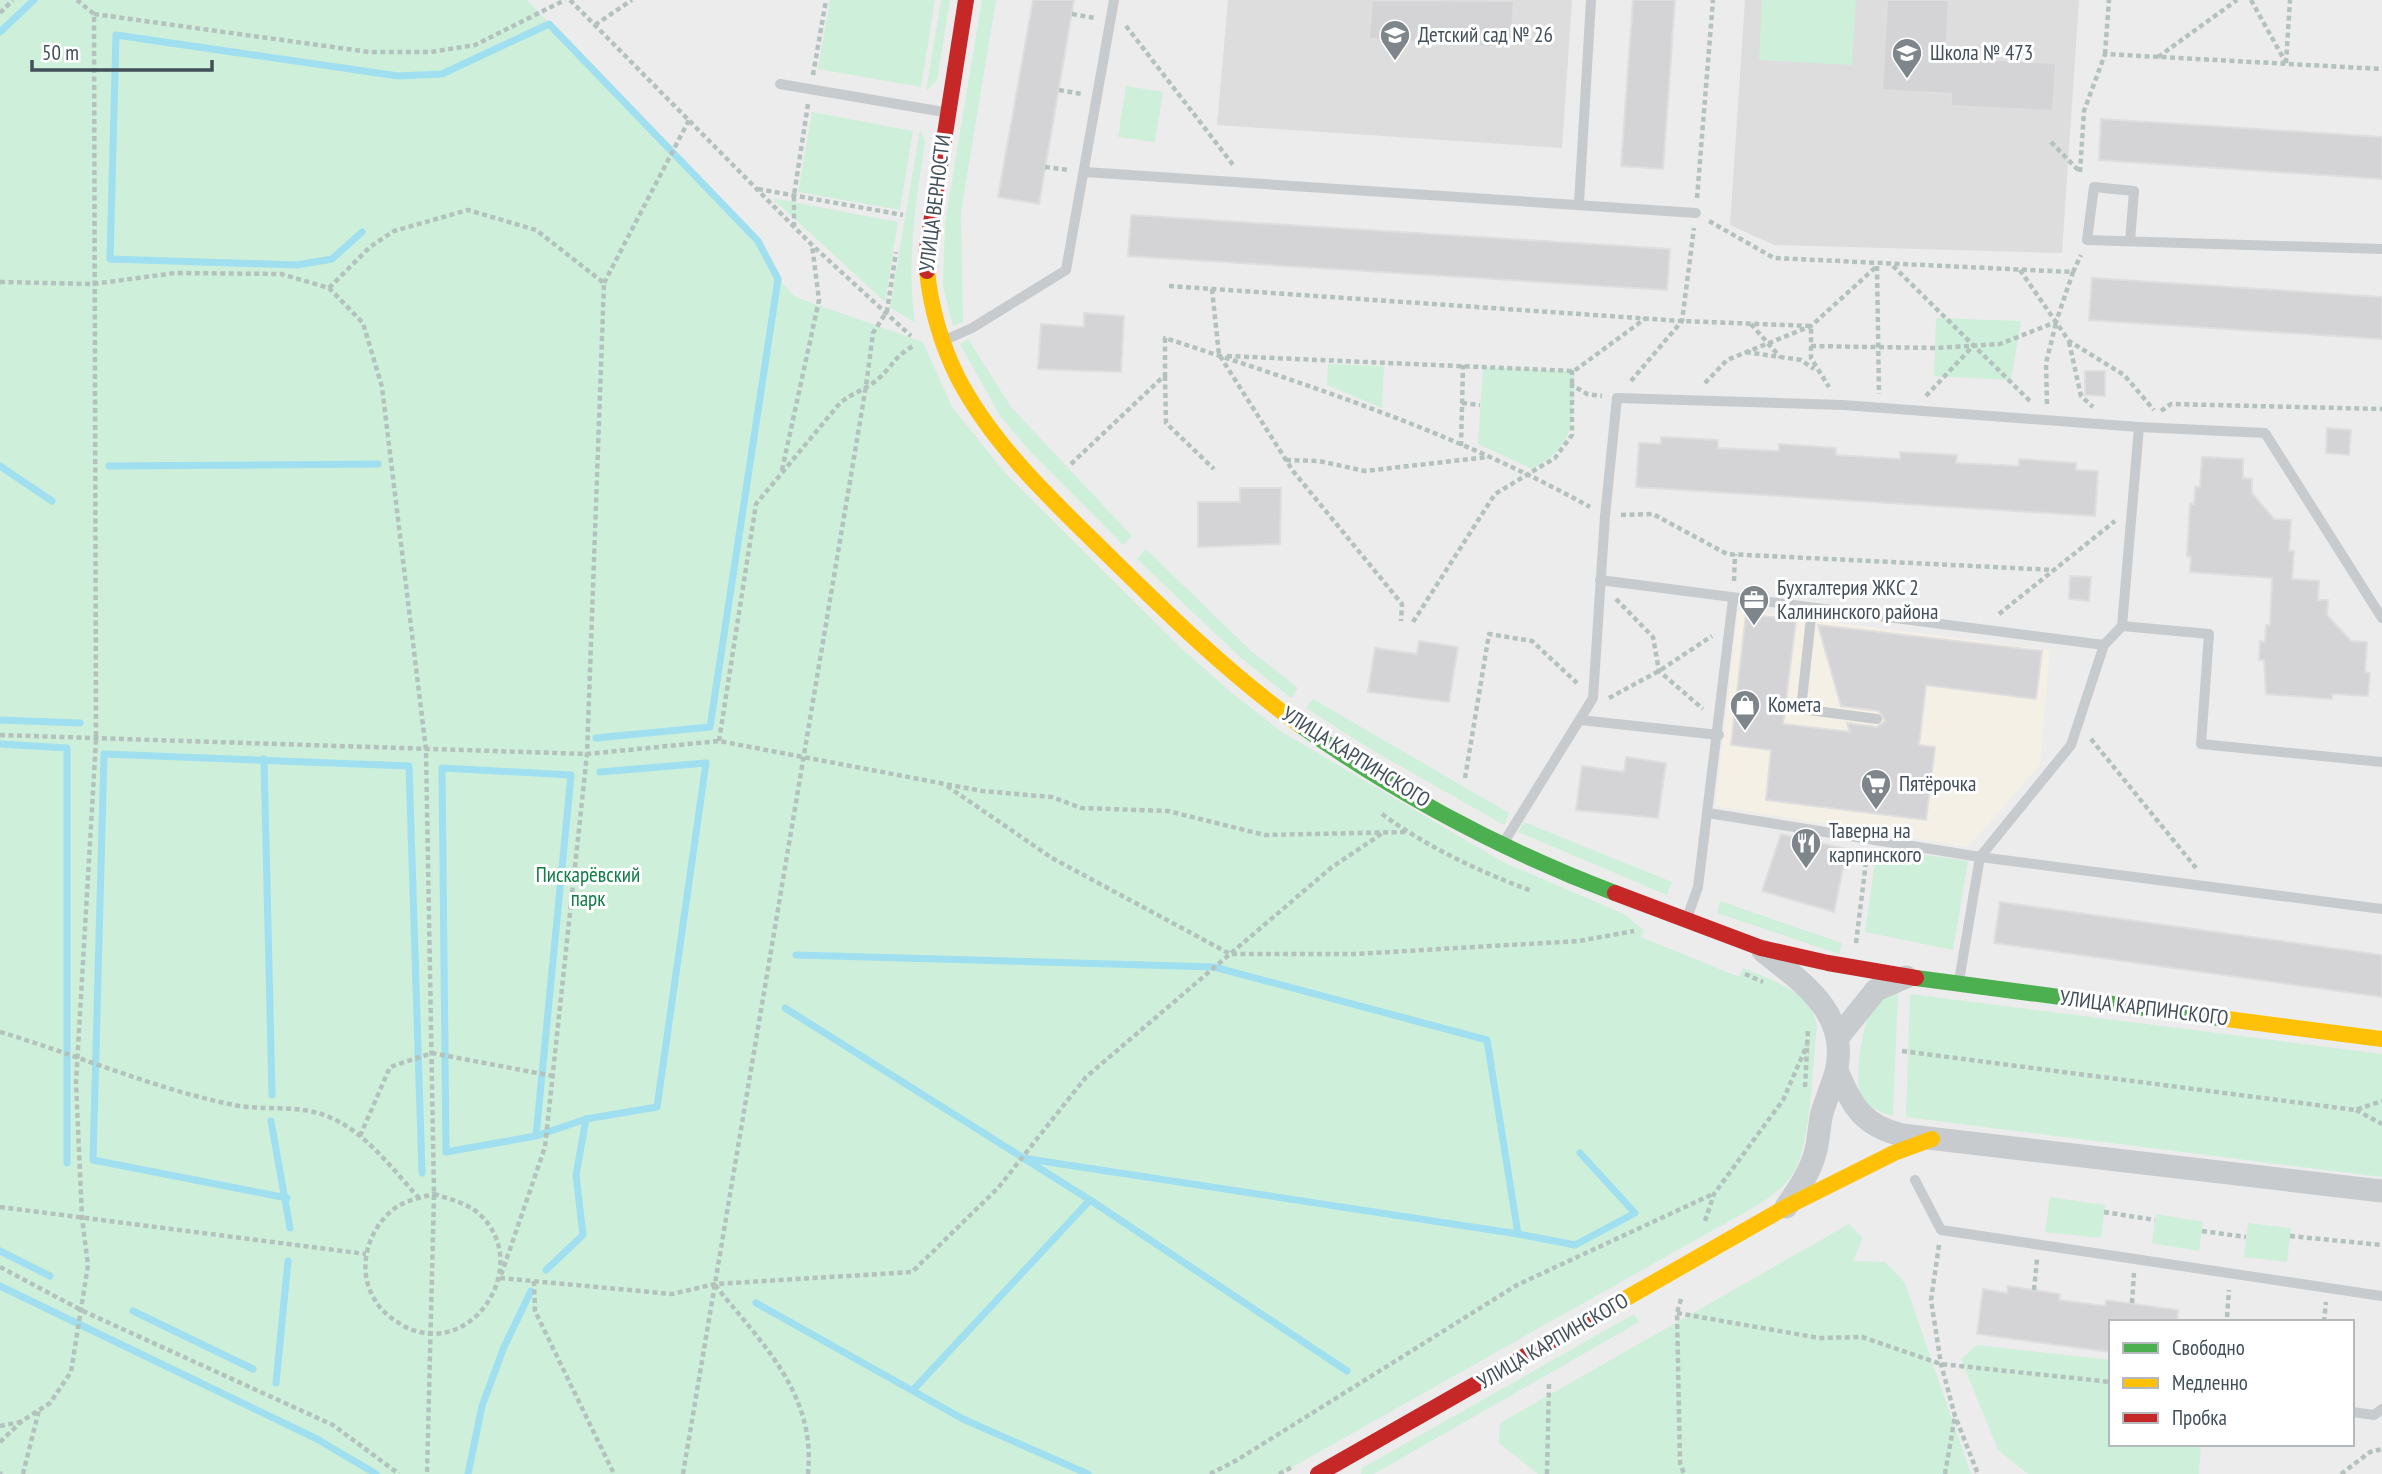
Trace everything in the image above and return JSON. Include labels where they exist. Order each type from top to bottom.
[{"type":"street","name":"УЛИЦА ВЕРНОСТИ","points":[[966,0],[926,255],[925,283],[940,342],[963,390],[1019,465]]},
{"type":"street","name":"УЛИЦА КАРПИНСКОГО","points":[[1019,465],[1127,574],[1244,681],[1291,718],[1361,765],[1503,844],[1567,874],[1759,948],[1857,968],[1906,977],[2382,1039]]},
{"type":"street","name":"УЛИЦА КАРПИНСКОГО","points":[[1759,948],[1815,993],[1829,1012],[1839,1036]]},
{"type":"street","points":[[1837,1070],[1839,1036],[1876,990],[1906,977]]},
{"type":"street","name":"УЛИЦА КАРПИНСКОГО","points":[[1837,1070],[1858,1113],[1873,1125],[1895,1133],[2382,1191]]},
{"type":"street","name":"УЛИЦА КАРПИНСКОГО","points":[[1786,1208],[1806,1178],[1816,1153],[1822,1114],[1837,1070]]},
{"type":"street","name":"УЛИЦА КАРПИНСКОГО","points":[[1318,1474],[1342,1468],[1786,1208],[1823,1192],[1903,1147],[1932,1139]]},
{"type":"lane","points":[[1578,203],[1591,0]]},
{"type":"lane","points":[[940,342],[972,328],[1066,270],[1114,5]]},
{"type":"lane","points":[[780,84],[947,113]]},
{"type":"lane","points":[[1085,172],[1696,213]]},
{"type":"lane","points":[[2130,242],[2134,191],[2094,187],[2087,240],[2130,242],[2382,249]]},
{"type":"lane","points":[[1503,844],[1593,698],[1605,515],[1617,398],[1843,405],[2047,418],[2139,427],[2265,433],[2382,618]]},
{"type":"lane","points":[[1959,984],[1980,857],[2071,745],[2080,725],[2104,645],[2122,626],[2139,427]]},
{"type":"lane","points":[[1600,581],[2104,645]]},
{"type":"lane","points":[[1686,921],[1698,887],[1719,736],[1733,599]]},
{"type":"lane","points":[[1812,609],[1801,709],[1877,719]]},
{"type":"lane","points":[[2122,626],[2209,634],[2201,744],[2382,762]]},
{"type":"lane","points":[[1583,715],[1719,736]]},
{"type":"lane","points":[[1708,813],[1980,857],[2382,909]]},
{"type":"lane","points":[[1915,1180],[1941,1230],[2382,1296]]},
{"type":"lane","points":[[2354,1412],[2374,1415],[2382,1409]]},
{"type":"path","points":[[0,13],[13,0]]},
{"type":"path","points":[[77,0],[94,13],[369,52],[431,52],[475,45],[565,0]]},
{"type":"path","points":[[570,0],[812,245],[887,311],[918,343],[896,356],[878,379],[855,390],[840,403],[755,503],[719,741]]},
{"type":"path","points":[[595,25],[632,0]]},
{"type":"path","points":[[794,227],[794,195],[826,0]]},
{"type":"path","points":[[1572,385],[1587,394],[1617,398],[1682,321],[1696,213],[1713,0]]},
{"type":"path","points":[[2080,172],[2084,111],[2105,54],[2109,0]]},
{"type":"path","points":[[2158,57],[2237,0]]},
{"type":"path","points":[[2252,0],[2286,64]]},
{"type":"path","points":[[2286,64],[2290,0]]},
{"type":"path","points":[[1114,5],[1246,182]]},
{"type":"path","points":[[0,1442],[22,1421],[50,1403],[71,1372],[83,1311],[88,1265],[82,1218],[78,1055],[96,740],[94,13]]},
{"type":"path","points":[[2105,54],[2382,69]]},
{"type":"path","points":[[500,1278],[500,1249],[492,1229],[478,1213],[460,1202],[434,1194],[400,1205],[384,1218],[372,1235],[366,1255],[366,1278],[374,1300],[390,1318],[410,1330],[431,1334],[454,1331],[472,1322],[487,1307],[500,1278],[545,1147],[587,754],[604,283],[689,120]]},
{"type":"path","points":[[2052,142],[2094,187]]},
{"type":"path","points":[[758,189],[902,217],[905,204]]},
{"type":"path","points":[[329,288],[370,247],[394,231],[468,210],[536,230],[604,283]]},
{"type":"path","points":[[1696,213],[1774,258],[1893,266],[2073,272]]},
{"type":"path","points":[[2047,418],[2046,363],[2056,322],[2087,240]]},
{"type":"path","points":[[683,1474],[873,333],[887,311],[898,244]]},
{"type":"path","points":[[782,471],[819,300],[812,245]]},
{"type":"path","points":[[1690,400],[1727,360],[1811,326],[1877,265]]},
{"type":"path","points":[[1877,265],[1879,407]]},
{"type":"path","points":[[1893,266],[2047,418]]},
{"type":"path","points":[[2020,270],[2068,341],[2081,396],[2109,424]]},
{"type":"path","points":[[0,282],[93,284],[174,273],[281,274],[329,288],[363,323],[382,387],[426,750],[434,1194],[427,1474]]},
{"type":"path","points":[[1169,286],[1682,321],[1811,326]]},
{"type":"path","points":[[1212,289],[1219,355],[1285,460],[1402,604],[1401,621]]},
{"type":"path","points":[[1219,355],[1572,370],[1646,318]]},
{"type":"path","points":[[1811,346],[2000,344],[2056,322]]},
{"type":"path","points":[[1751,323],[1780,357]]},
{"type":"path","points":[[1811,326],[1811,358],[1816,371]]},
{"type":"path","points":[[1213,469],[1166,423],[1165,338],[1302,382],[1530,473],[1605,515],[1653,514],[1727,554],[2054,570]]},
{"type":"path","points":[[2068,341],[2124,375],[2154,410]]},
{"type":"path","points":[[1911,410],[1974,345]]},
{"type":"path","points":[[1745,352],[1801,360],[1816,371],[1843,405]]},
{"type":"path","points":[[1461,446],[1463,365]]},
{"type":"path","points":[[1413,622],[1495,494],[1555,458],[1572,435],[1572,370]]},
{"type":"path","points":[[1071,464],[1164,375]]},
{"type":"path","points":[[1462,403],[1480,405]]},
{"type":"path","points":[[2139,427],[2171,404],[2382,409]]},
{"type":"path","points":[[1285,460],[1319,461],[1365,471],[1489,457]]},
{"type":"path","points":[[1980,630],[2132,507]]},
{"type":"path","points":[[1733,599],[1735,554]]},
{"type":"path","points":[[1600,581],[1653,637],[1660,671],[1720,723]]},
{"type":"path","points":[[1465,778],[1489,634],[1532,641],[1593,698]]},
{"type":"path","points":[[1583,715],[1660,671],[1716,634]]},
{"type":"path","points":[[2080,725],[2211,887]]},
{"type":"path","points":[[0,735],[587,754],[719,741],[946,785],[1052,797],[1081,808],[1168,811],[1265,835],[1407,832]]},
{"type":"path","points":[[946,785],[1052,858],[1230,954],[1355,954],[1579,941],[1634,931]]},
{"type":"path","points":[[500,1278],[672,1294],[715,1284],[912,1272],[998,1188],[1086,1077],[1332,867],[1383,832]]},
{"type":"path","points":[[1857,968],[1855,939],[1869,839]]},
{"type":"path","points":[[1684,1474],[1680,1463],[1677,1313],[1714,1194],[1783,1100],[1798,1061],[1829,1012]]},
{"type":"path","points":[[0,1032],[78,1055],[134,1077],[236,1105],[290,1109],[328,1116],[360,1136],[419,1198]]},
{"type":"path","points":[[1902,1051],[2356,1110],[2382,1124]]},
{"type":"path","points":[[360,1136],[390,1067],[432,1053],[552,1076]]},
{"type":"path","points":[[2356,1110],[2382,1101]]},
{"type":"path","points":[[1210,1474],[1517,1285],[1714,1194]]},
{"type":"path","points":[[0,1208],[366,1255]]},
{"type":"path","points":[[2104,1212],[2155,1220]]},
{"type":"path","points":[[1941,1230],[1931,1300],[1941,1364],[1955,1416],[1978,1474]]},
{"type":"path","points":[[2202,1231],[2246,1237]]},
{"type":"path","points":[[2290,1236],[2382,1245]]},
{"type":"path","points":[[2034,1290],[2039,1245]]},
{"type":"path","points":[[2132,1303],[2136,1259]]},
{"type":"path","points":[[0,1267],[83,1311],[333,1425],[399,1474]]},
{"type":"path","points":[[2227,1317],[2231,1273]]},
{"type":"path","points":[[534,1281],[535,1311],[614,1474]]},
{"type":"path","points":[[715,1284],[789,1379],[804,1416],[810,1450],[808,1474]]},
{"type":"path","points":[[1677,1313],[1819,1338],[1862,1338],[1941,1364],[2109,1382]]},
{"type":"path","points":[[1546,1474],[1549,1384]]},
{"type":"path","points":[[23,1474],[39,1410]]},
{"type":"path","points":[[1945,1474],[1955,1416]]},
{"type":"path","points":[[0,1426],[22,1421]]},
{"type":"path","points":[[2341,1474],[2370,1452],[2382,1449]]},
{"type":"shaded area","name":"Детский сад № 26","points":[[1228,0],[1572,0],[1562,148],[1217,125]]},
{"type":"shaded area","name":"Школа № 473","points":[[1745,0],[2079,0],[2062,253],[1774,245],[1730,225]]},
{"type":"shaded area","points":[[1738,610],[2050,650],[2040,765],[1968,847],[1715,806]]},
{"type":"green space","name":"Пискарёвский парк","points":[[0,0],[527,0],[758,241],[777,277],[795,297],[923,342],[952,407],[1007,475],[1180,647],[1232,693],[1282,732],[1503,862],[1624,914],[1644,930],[1641,937],[1739,977],[1743,968],[1778,982],[1799,995],[1814,1014],[1817,1026],[1808,1122],[1794,1172],[1784,1185],[1763,1202],[1280,1474],[0,1474]]},
{"type":"green space","points":[[830,0],[935,0],[921,87],[818,69]]},
{"type":"green space","points":[[941,0],[950,0],[937,80],[926,91]]},
{"type":"green space","points":[[982,0],[996,0],[961,212],[963,322],[953,326],[943,286],[945,223]]},
{"type":"green space","points":[[1762,0],[1856,0],[1852,65],[1759,60]]},
{"type":"green space","points":[[1126,86],[1163,92],[1155,142],[1118,137]]},
{"type":"green space","points":[[812,112],[913,131],[900,210],[798,192]]},
{"type":"green space","points":[[920,129],[925,141],[912,254],[915,323],[890,307]]},
{"type":"green space","points":[[772,198],[898,222],[885,302]]},
{"type":"green space","points":[[1936,318],[2021,321],[2011,380],[1934,376]]},
{"type":"green space","points":[[968,339],[1011,407],[1132,536],[1123,545],[1028,449],[1000,416],[960,344]]},
{"type":"green space","points":[[1328,364],[1384,366],[1382,408],[1327,385]]},
{"type":"green space","points":[[1483,367],[1574,371],[1570,428],[1558,450],[1532,469],[1478,444]]},
{"type":"green space","points":[[1146,549],[1250,650],[1298,688],[1291,698],[1241,658],[1137,559]]},
{"type":"green space","points":[[1313,699],[1509,813],[1504,825],[1372,750],[1306,708]]},
{"type":"green space","points":[[1524,822],[1672,882],[1667,895],[1518,832]]},
{"type":"green space","points":[[1877,848],[1968,861],[1953,950],[1865,932]]},
{"type":"green space","points":[[1720,901],[1842,943],[1839,954],[1717,913]]},
{"type":"green space","points":[[1898,992],[1893,1116],[1867,1103],[1861,1095],[1858,1075],[1868,1018],[1880,1000]]},
{"type":"green space","points":[[1910,994],[2382,1054],[2382,1177],[1906,1117]]},
{"type":"green space","points":[[2050,1197],[2105,1205],[2101,1238],[2045,1232]]},
{"type":"green space","points":[[2156,1214],[2203,1222],[2199,1251],[2152,1243]]},
{"type":"green space","points":[[2248,1223],[2291,1228],[2287,1262],[2244,1257]]},
{"type":"green space","points":[[1849,1224],[1863,1238],[1853,1261],[1885,1262],[1905,1283],[1971,1474],[1538,1474],[1499,1443],[1500,1423]]},
{"type":"green space","points":[[1634,1314],[1639,1322],[1374,1474],[1361,1474],[1362,1468]]},
{"type":"green space","points":[[1977,1345],[2109,1360],[2109,1446],[2201,1446],[2199,1474],[2028,1474],[1998,1450],[1961,1359]]},
{"type":"building","points":[[1033,0],[1074,0],[1039,204],[998,197]]},
{"type":"building","points":[[1372,0],[1514,1],[1511,48],[1369,39]]},
{"type":"building","points":[[1633,0],[1675,0],[1663,169],[1621,166]]},
{"type":"building","points":[[1887,0],[1949,0],[1946,57],[2056,63],[2053,111],[1951,106],[1951,94],[1882,90]]},
{"type":"building","points":[[2101,119],[2382,137],[2382,179],[2099,160]]},
{"type":"building","points":[[1131,215],[1670,249],[1667,290],[1128,256]]},
{"type":"building","points":[[2092,278],[2382,297],[2382,339],[2089,320]]},
{"type":"building","points":[[1084,313],[1124,316],[1121,372],[1038,369],[1041,324],[1084,327]]},
{"type":"building","points":[[2085,371],[2105,371],[2105,396],[2085,395]]},
{"type":"building","points":[[2327,428],[2351,430],[2349,455],[2326,453]]},
{"type":"building","points":[[1661,437],[1718,440],[1718,448],[1779,451],[1779,444],[1836,448],[1836,455],[1900,459],[1900,452],[1957,455],[1956,463],[2019,466],[2019,459],[2076,463],[2076,470],[2098,471],[2095,516],[1636,487],[1639,443],[1661,444]]},
{"type":"building","points":[[2202,457],[2243,459],[2243,478],[2252,479],[2252,493],[2274,519],[2291,520],[2289,551],[2294,551],[2292,579],[2319,581],[2318,600],[2328,600],[2327,615],[2351,641],[2367,642],[2365,672],[2370,673],[2368,696],[2332,694],[2332,699],[2266,694],[2264,660],[2259,660],[2260,641],[2265,642],[2266,625],[2270,625],[2272,578],[2190,572],[2191,557],[2187,556],[2190,503],[2194,504],[2195,487],[2200,487]]},
{"type":"building","points":[[1240,488],[1281,488],[1280,544],[1198,547],[1198,502],[1240,502]]},
{"type":"building","points":[[2070,576],[2091,577],[2089,601],[2069,599]]},
{"type":"building","points":[[1746,614],[1796,620],[1783,724],[1850,732],[1847,723],[1877,727],[1885,721],[1879,711],[1841,706],[1818,625],[2042,651],[2036,699],[1926,685],[1919,745],[1935,747],[1926,820],[1766,800],[1771,750],[1731,745]]},
{"type":"building","points":[[1419,641],[1458,647],[1449,702],[1368,692],[1375,648],[1417,654]]},
{"type":"building","points":[[1626,757],[1666,763],[1658,818],[1576,810],[1582,766],[1624,772]]},
{"type":"building","name":"Таверна на карпинского","points":[[1781,834],[1847,849],[1834,912],[1762,891]]},
{"type":"building","points":[[2000,902],[2382,955],[2382,997],[1994,943]]},
{"type":"building","points":[[2008,1286],[2060,1294],[2059,1300],[2105,1306],[2106,1300],[2178,1310],[2177,1320],[2109,1320],[2109,1352],[1977,1334],[1983,1289],[2007,1293]]},
{"type":"waterway","points":[[0,32],[34,0]]},
{"type":"waterway","points":[[362,232],[332,259],[297,265],[110,259],[116,35],[398,76],[442,74],[549,24],[758,241],[778,279],[710,727],[596,738]]},
{"type":"waterway","points":[[109,466],[378,464]]},
{"type":"waterway","points":[[0,466],[52,501]]},
{"type":"waterway","points":[[0,720],[80,723]]},
{"type":"waterway","points":[[0,744],[67,748],[67,1163]]},
{"type":"waterway","points":[[287,1198],[93,1160],[104,754],[409,766],[422,1173]]},
{"type":"waterway","points":[[264,759],[272,1095]]},
{"type":"waterway","points":[[536,1136],[571,775],[442,768],[446,1152],[536,1136],[586,1119],[657,1107],[706,763],[600,772]]},
{"type":"waterway","points":[[796,955],[1214,967],[1487,1040],[1518,1234],[1022,1158]]},
{"type":"waterway","points":[[785,1008],[1090,1200],[1347,1371]]},
{"type":"waterway","points":[[546,1270],[583,1235],[576,1175],[586,1119]]},
{"type":"waterway","points":[[271,1121],[290,1228]]},
{"type":"waterway","points":[[1518,1234],[1575,1245],[1635,1213],[1580,1153]]},
{"type":"waterway","points":[[913,1390],[1090,1200]]},
{"type":"waterway","points":[[0,1251],[50,1276]]},
{"type":"waterway","points":[[276,1383],[288,1261]]},
{"type":"waterway","points":[[0,1286],[317,1439],[376,1474]]},
{"type":"waterway","points":[[468,1474],[482,1406],[504,1347],[531,1291]]},
{"type":"waterway","points":[[756,1303],[963,1419],[1088,1474]]},
{"type":"waterway","points":[[133,1311],[253,1369]]},
{"type":"traffic: fast","points":[[1300,725],[1375,774],[1452,819],[1533,859],[1615,893]]},
{"type":"traffic: fast","points":[[1916,978],[2227,1019]]},
{"type":"traffic: slow","points":[[927,271],[938,326],[952,365],[973,403],[1007,450],[1067,515],[1177,622],[1249,686],[1300,725]]},
{"type":"traffic: slow","points":[[2227,1019],[2382,1039]]},
{"type":"traffic: slow","points":[[1602,1312],[1786,1207],[1894,1153],[1932,1139]]},
{"type":"traffic: jam","points":[[927,271],[926,255],[966,0]]},
{"type":"traffic: jam","points":[[1615,893],[1761,948],[1916,978]]},
{"type":"traffic: jam","points":[[1318,1474],[1602,1312]]},
{"type":"place","name":"Детский сад № 26","points":[[1395,62]]},
{"type":"place","name":"Школа № 473","points":[[1907,80]]},
{"type":"place","name":"Бухгалтерия ЖКС 2 Калининского района","points":[[1754,627]]},
{"type":"place","name":"Комета","points":[[1745,732]]},
{"type":"place","name":"Пятёрочка","points":[[1876,811]]},
{"type":"place","name":"Таверна на карпинского","points":[[1806,870]]}]
